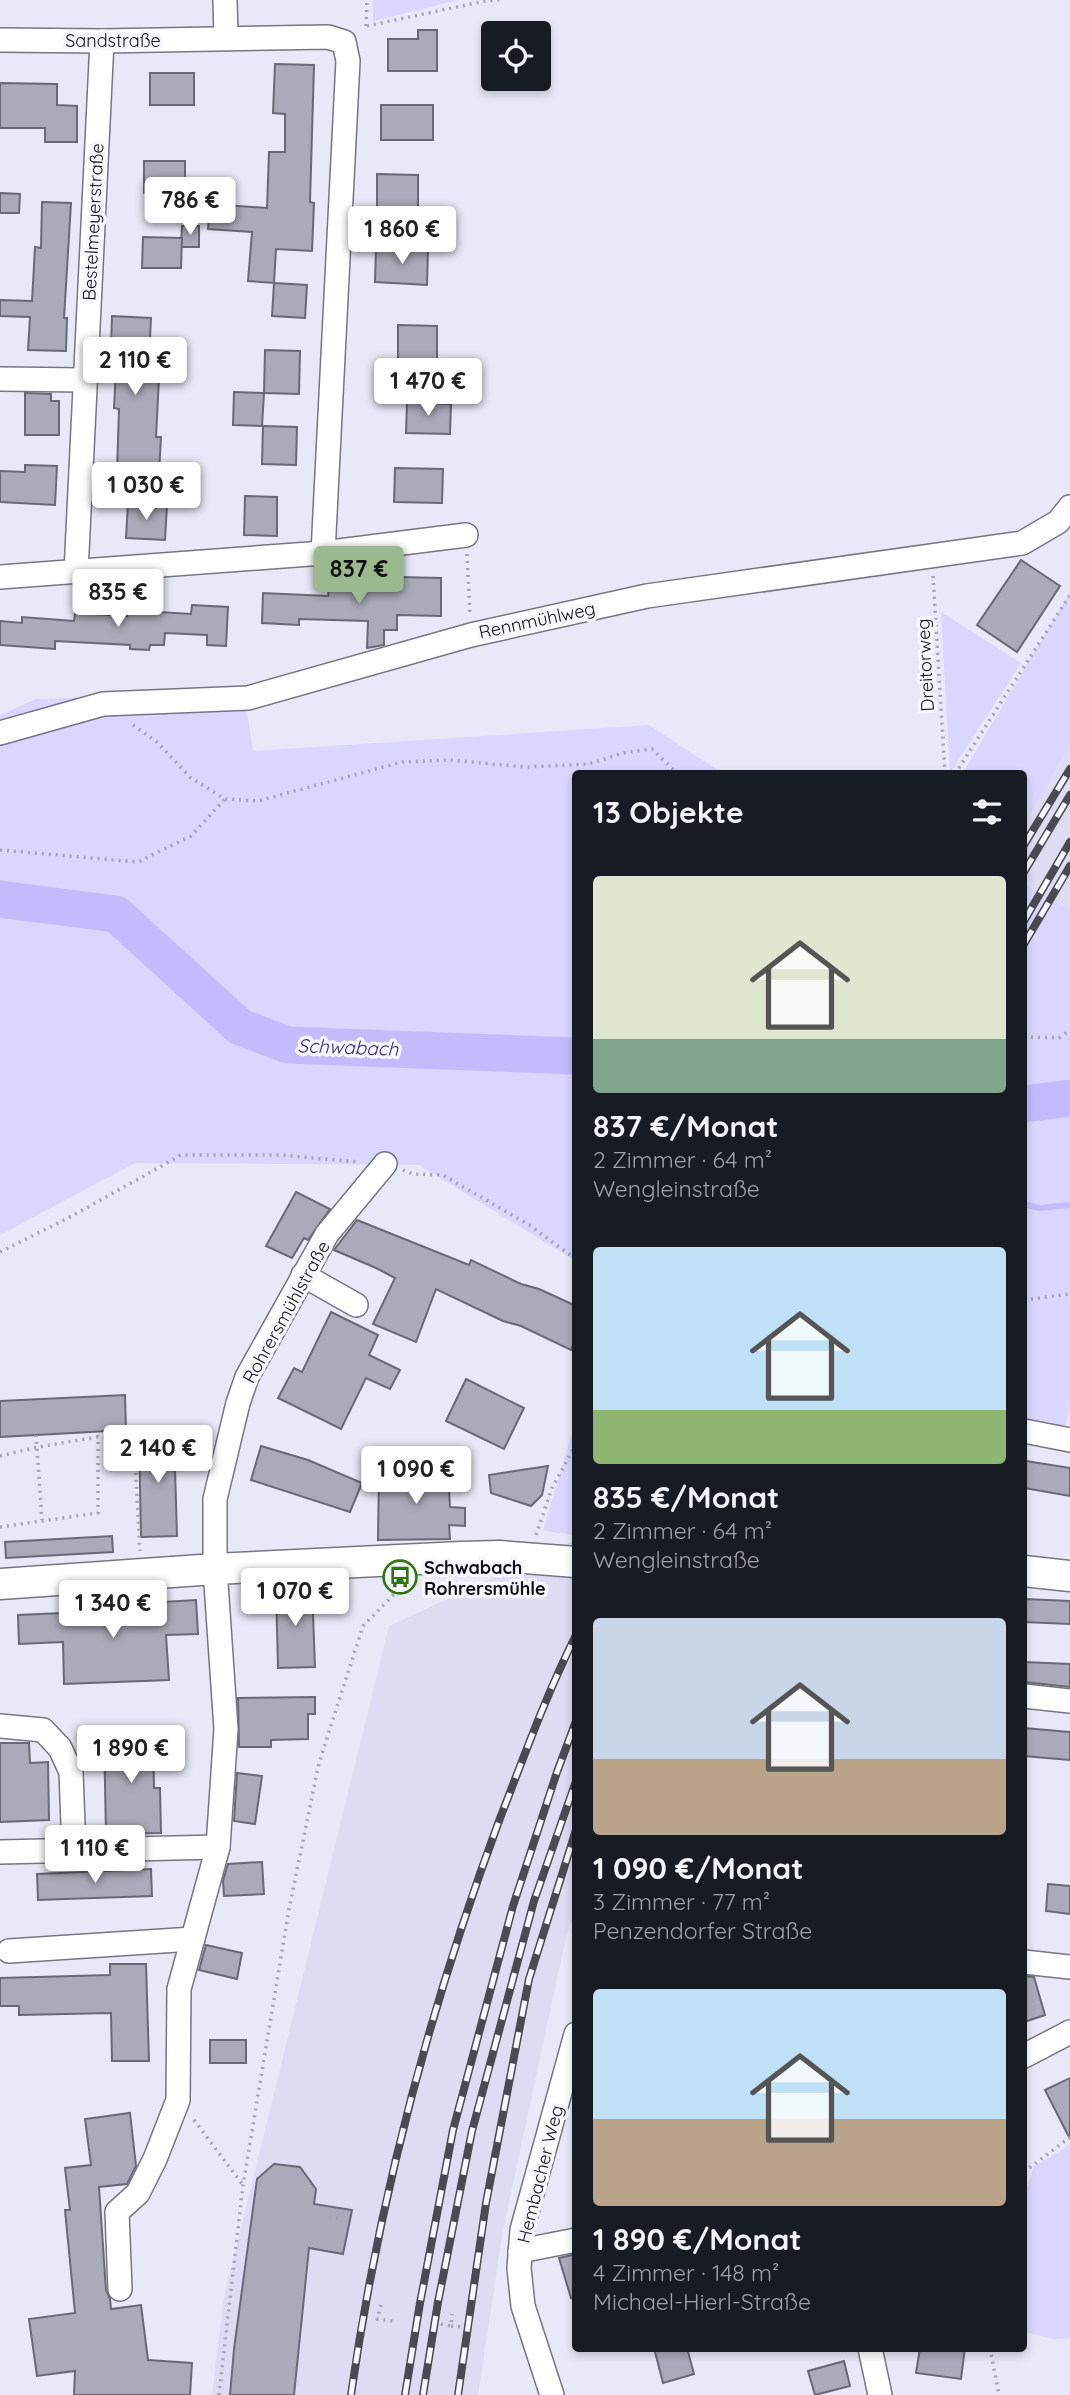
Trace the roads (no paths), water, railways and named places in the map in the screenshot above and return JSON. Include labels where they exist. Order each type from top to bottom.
[{"type":"main road","points":[[0,1584],[215,1569],[499,1556],[572,1562]]},
{"type":"main road","points":[[1027,1571],[1070,1576]]},
{"type":"street","points":[[225,0],[226,38]]},
{"type":"street","name":"Sandstraße","points":[[0,40],[328,37],[344,42],[348,61],[323,553]]},
{"type":"street","name":"Bestelmeyerstraße","points":[[76,572],[102,41]]},
{"type":"street","points":[[0,379],[85,380]]},
{"type":"street","name":"Rennmühlweg","points":[[0,733],[103,704],[248,698],[471,635],[647,596],[1022,543],[1058,522],[1070,507]]},
{"type":"street","points":[[0,577],[323,553],[466,535]]},
{"type":"street","name":"Rohrersmühlstraße","points":[[120,2289],[117,2211],[138,2193],[155,2159],[178,2099],[179,1989],[218,1847],[226,1730],[215,1569],[215,1499],[247,1377],[327,1234],[385,1164]]},
{"type":"street","points":[[303,1275],[356,1305]]},
{"type":"street","points":[[1027,1432],[1070,1440]]},
{"type":"street","points":[[1027,1696],[1070,1701]]},
{"type":"street","points":[[0,1726],[43,1730],[60,1748],[71,1772],[74,1851]]},
{"type":"street","points":[[0,1852],[218,1847]]},
{"type":"street","points":[[9,1951],[193,1939]]},
{"type":"street","points":[[1027,1962],[1070,1967]]},
{"type":"street","points":[[1027,2054],[1070,2032]]},
{"type":"street","name":"Hembacher Weg","points":[[552,2395],[523,2306],[519,2268],[522,2230],[572,2049]]},
{"type":"street","points":[[520,2251],[572,2241]]},
{"type":"street","points":[[871,2352],[880,2395]]},
{"type":"waterway","name":"Schwabach","points":[[0,899],[116,914],[240,1027],[288,1045],[572,1056]]},
{"type":"waterway","name":"Schwabach","points":[[1027,1104],[1070,1098]]},
{"type":"waterway","points":[[1027,1205],[1039,1208],[1070,1205]]},
{"type":"railway","points":[[1027,840],[1070,769]]},
{"type":"railway","points":[[1027,867],[1070,795]]},
{"type":"railway","points":[[1027,916],[1070,842]]},
{"type":"railway","points":[[1027,939],[1070,866]]},
{"type":"railway","points":[[351,2395],[376,2249],[429,2033],[499,1821],[572,1643]]},
{"type":"railway","points":[[405,2395],[453,2130],[513,1906],[572,1732]]},
{"type":"railway","points":[[423,2395],[438,2302],[472,2131],[534,1901],[572,1792]]},
{"type":"railway","points":[[458,2395],[486,2203],[529,1979],[572,1843]]},
{"type":"place","name":"Schwabach Rohrersmühle","points":[[400,1577]]}]
